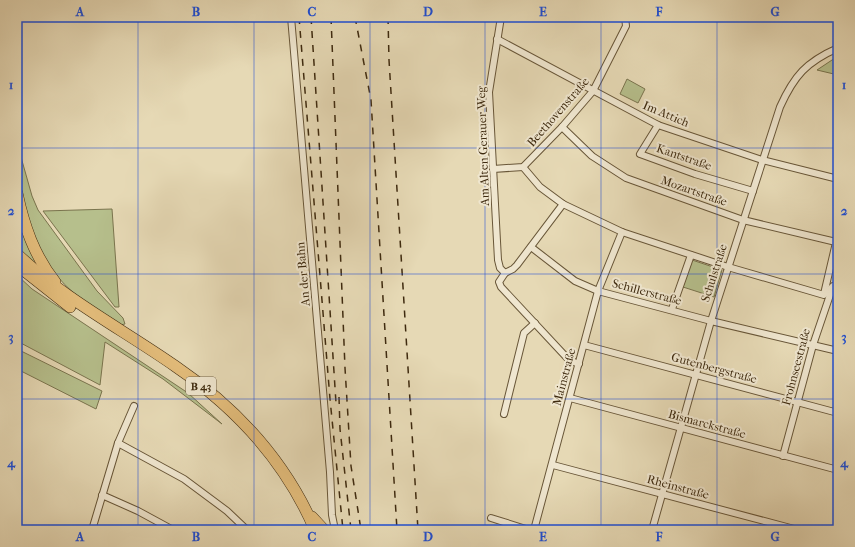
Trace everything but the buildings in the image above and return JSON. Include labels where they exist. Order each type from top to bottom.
[{"type":"highway","points":[[17,194],[24,225],[35,252],[42,264],[66,294]]},
{"type":"highway","name":"B 43","points":[[17,254],[66,294],[175,366],[231,410],[274,458],[305,509],[315,530]]},
{"type":"highway","name":"B 43","points":[[17,265],[39,284],[73,309],[172,371],[228,415],[253,441],[275,469],[294,500],[309,530]]},
{"type":"highway","points":[[305,509],[324,530]]},
{"type":"street","name":"An der Bahn","points":[[291,17],[330,472],[332,515],[335,530]]},
{"type":"street","name":"Am Alten Gerauer Weg","points":[[502,17],[489,92],[498,260],[500,268],[505,273]]},
{"type":"street","name":"Beethovenstraße","points":[[523,167],[562,127],[593,91],[626,26],[625,17]]},
{"type":"street","name":"Im Attich","points":[[498,39],[658,125],[762,160],[838,178]]},
{"type":"street","name":"Schulstraße","points":[[652,530],[711,321],[780,107],[793,81],[800,72],[814,60],[838,48]]},
{"type":"street","name":"Kantstraße","points":[[658,125],[640,154],[696,174],[753,191]]},
{"type":"street","name":"Mozartstraße","points":[[562,127],[592,156],[626,178],[675,197],[743,220],[836,242]]},
{"type":"street","points":[[493,169],[523,167],[540,188],[562,204],[622,232],[728,267],[824,295]]},
{"type":"street","points":[[562,204],[531,247],[513,269],[505,273],[500,282],[501,287],[569,360],[579,364]]},
{"type":"street","name":"Mainstraße","points":[[534,530],[553,465],[598,291],[622,232]]},
{"type":"street","points":[[824,295],[838,234]]},
{"type":"street","name":"Schillerstraße","points":[[531,247],[575,281],[598,291],[672,309],[711,321],[838,351]]},
{"type":"street","points":[[672,309],[692,255]]},
{"type":"street","points":[[824,295],[836,286]]},
{"type":"street","name":"Frohnseestraße","points":[[783,456],[813,345],[836,286]]},
{"type":"street","points":[[504,414],[524,333],[535,323]]},
{"type":"street","name":"Gutenbergstraße","points":[[584,346],[838,413]]},
{"type":"street","name":"Bismarckstraße","points":[[570,398],[838,470]]},
{"type":"street","points":[[92,530],[118,443],[134,406]]},
{"type":"street","points":[[118,443],[184,479],[227,511],[248,530]]},
{"type":"street","name":"Rheinstraße","points":[[553,465],[798,530]]},
{"type":"street","points":[[102,495],[138,511],[173,530]]},
{"type":"street","points":[[491,518],[529,530]]},
{"type":"green space","points":[[838,56],[838,75],[817,70]]},
{"type":"green space","points":[[627,79],[645,89],[638,103],[620,94]]},
{"type":"green space","points":[[17,143],[32,196],[38,210],[97,291],[123,318],[125,324],[120,325],[71,291],[50,267],[36,243],[22,203],[17,177]]},
{"type":"green space","points":[[17,207],[40,270],[17,248]]},
{"type":"green space","points":[[112,209],[119,307],[115,307],[43,211]]},
{"type":"green space","points":[[692,260],[722,270],[714,297],[683,287]]},
{"type":"green space","points":[[17,275],[32,289],[188,393],[222,424],[163,379],[105,342],[100,385],[17,341]]},
{"type":"green space","points":[[17,349],[102,391],[96,409],[17,369]]},
{"type":"railway","points":[[299,17],[330,399],[343,530]]},
{"type":"railway","points":[[311,17],[336,403]]},
{"type":"railway","points":[[331,17],[345,368],[351,466],[361,530]]},
{"type":"railway","points":[[355,17],[371,100],[397,530]]},
{"type":"railway","points":[[388,17],[389,60],[418,530]]},
{"type":"railway","points":[[339,397],[340,429],[351,530]]}]
